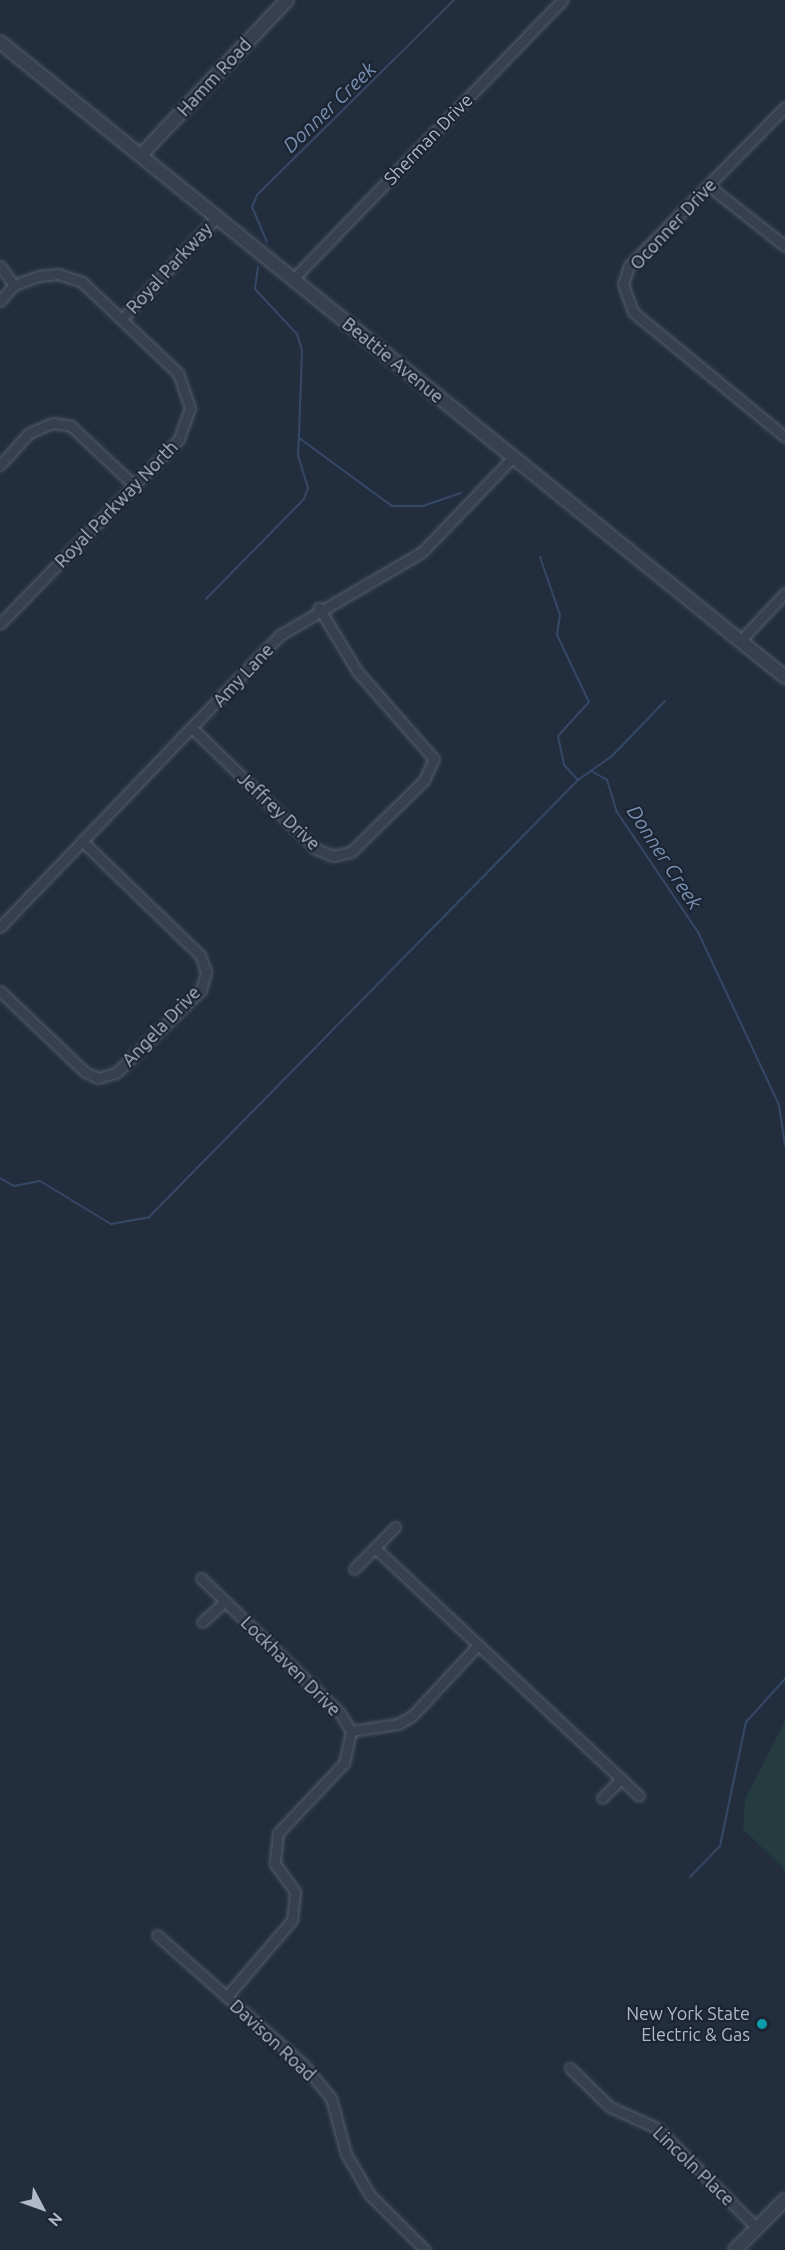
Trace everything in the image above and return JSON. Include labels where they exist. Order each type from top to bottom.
[{"type":"street","name":"Hamm Road","points":[[141,155],[287,0]]},
{"type":"street","name":"Sherman Drive","points":[[293,279],[562,0]]},
{"type":"street","name":"Beattie Avenue","points":[[0,42],[785,677]]},
{"type":"street","name":"Oconner Drive","points":[[785,107],[629,267],[623,284],[633,312],[785,437]]},
{"type":"street","points":[[709,186],[785,246]]},
{"type":"street","name":"Royal Parkway","points":[[122,319],[216,218]]},
{"type":"street","points":[[0,266],[14,285],[0,300]]},
{"type":"street","name":"Royal Parkway North","points":[[0,624],[179,439],[190,408],[178,373],[82,282],[58,274],[14,285]]},
{"type":"street","points":[[0,465],[29,433],[53,423],[71,426],[135,486]]},
{"type":"street","name":"Amy Lane","points":[[0,927],[193,729],[280,635],[319,608],[422,552],[513,457]]},
{"type":"street","points":[[740,641],[785,593]]},
{"type":"street","name":"Jeffrey Drive","points":[[193,729],[315,849],[333,856],[351,852],[424,780],[435,759],[357,671],[319,608]]},
{"type":"street","name":"Angela Drive","points":[[0,991],[85,1072],[98,1078],[116,1074],[201,990],[206,972],[200,955],[83,842]]},
{"type":"street","points":[[354,1569],[395,1527]]},
{"type":"street","points":[[375,1548],[639,1796]]},
{"type":"street","name":"Lockhaven Drive","points":[[201,1578],[340,1713],[351,1731],[344,1763],[278,1833],[275,1864],[295,1892],[292,1920],[227,1996]]},
{"type":"street","points":[[202,1622],[225,1601]]},
{"type":"street","points":[[351,1731],[398,1724],[412,1716],[478,1645]]},
{"type":"street","points":[[602,1798],[621,1779]]},
{"type":"street","name":"Davison Road","points":[[157,1935],[304,2065],[331,2098],[346,2154],[370,2195],[425,2250]]},
{"type":"street","name":"Lincoln Place","points":[[570,2068],[610,2107],[657,2128],[757,2228]]},
{"type":"street","points":[[735,2250],[785,2200]]},
{"type":"green space","points":[[785,1721],[785,1870],[743,1829],[745,1799]]},
{"type":"waterway","name":"Donner Creek","points":[[267,242],[252,207],[257,195],[454,0]]},
{"type":"waterway","name":"Donner Creek","points":[[258,267],[255,289],[297,334],[302,350],[299,438],[392,506],[423,506],[461,493]]},
{"type":"waterway","points":[[206,599],[304,499],[308,488],[298,455],[299,438]]},
{"type":"waterway","name":"Donner Creek","points":[[540,557],[560,615],[557,635],[589,702],[558,736],[564,765],[577,779]]},
{"type":"waterway","points":[[0,1178],[14,1186],[40,1181],[111,1224],[149,1217],[578,780],[612,756],[665,701]]},
{"type":"waterway","name":"Donner Creek","points":[[591,771],[607,780],[617,812],[698,932],[779,1105],[785,1145]]},
{"type":"waterway","points":[[690,1877],[720,1846],[746,1722],[785,1679]]},
{"type":"place","name":"New York State Electric & Gas","points":[[762,2024]]}]
